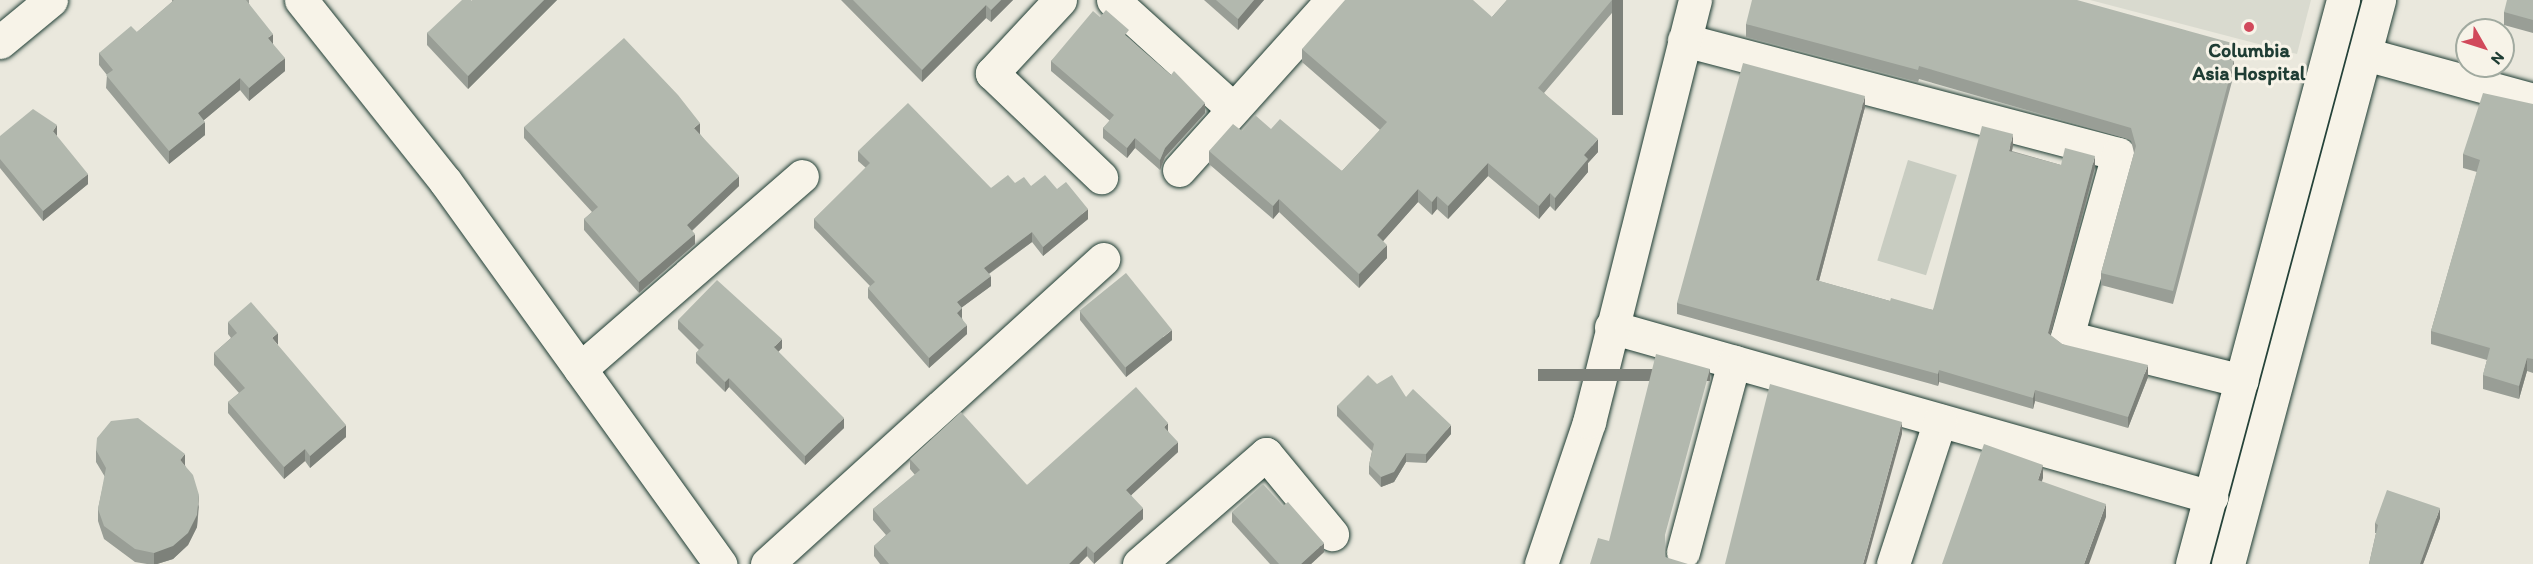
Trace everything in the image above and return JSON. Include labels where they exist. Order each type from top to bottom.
[{"type":"street","points":[[0,42],[51,0]]},
{"type":"street","points":[[301,0],[445,181],[720,564]]},
{"type":"street","points":[[1060,0],[992,73],[1101,177]]},
{"type":"street","points":[[1113,0],[1233,109]]},
{"type":"street","points":[[1179,170],[1332,0]]},
{"type":"street","points":[[1541,564],[1589,422],[1611,327],[1695,0]]},
{"type":"street","points":[[2192,564],[2343,0]]},
{"type":"street","points":[[2228,564],[2379,0]]},
{"type":"street","points":[[1684,40],[2118,154],[2067,337],[2242,381]]},
{"type":"street","points":[[2365,54],[2533,100]]},
{"type":"street","points":[[580,369],[802,176]]},
{"type":"street","points":[[767,564],[1103,259]]},
{"type":"street","points":[[1611,327],[2211,497]]},
{"type":"street","points":[[1683,552],[1734,362]]},
{"type":"street","points":[[1893,564],[1940,420]]},
{"type":"street","points":[[1139,564],[1266,454],[1332,534]]},
{"type":"shaded area","name":"Columbia Asia Hospital","points":[[2090,0],[2311,0],[2297,54]]},
{"type":"shaded area","points":[[1908,160],[1957,175],[1926,275],[1877,260]]},
{"type":"building","points":[[174,0],[246,0],[273,34],[268,38],[285,58],[249,88],[240,78],[198,113],[205,122],[169,151],[106,75],[113,70],[99,53],[131,26],[137,32]]},
{"type":"building","points":[[462,0],[544,0],[468,76],[427,33]]},
{"type":"building","points":[[853,0],[1001,0],[991,10],[986,5],[922,70]]},
{"type":"building","points":[[1216,0],[1254,0],[1238,19]]},
{"type":"building","points":[[1345,0],[1473,0],[1492,17],[1507,0],[1612,0],[1538,88],[1598,139],[1584,155],[1588,159],[1555,198],[1550,193],[1539,206],[1488,163],[1448,206],[1437,196],[1432,202],[1418,189],[1377,235],[1387,245],[1359,274],[1279,199],[1273,206],[1209,151],[1233,124],[1242,131],[1255,115],[1271,129],[1280,119],[1342,171],[1387,122],[1302,49]]},
{"type":"building","points":[[1752,0],[2077,0],[2232,43],[2228,59],[2234,61],[2173,291],[2101,273],[2136,146],[2131,128],[1919,66],[1918,70],[1746,24]]},
{"type":"building","points":[[2507,0],[2533,0],[2533,20],[2504,12]]},
{"type":"building","points":[[1106,10],[1129,30],[1125,35],[1171,75],[1174,71],[1205,103],[1165,148],[1160,160],[1135,138],[1127,148],[1103,128],[1114,115],[1051,61],[1093,11],[1100,17]]},
{"type":"building","points":[[624,38],[678,95],[700,123],[694,128],[739,176],[687,225],[695,234],[639,282],[584,219],[598,207],[524,127]]},
{"type":"building","points":[[1743,63],[1865,96],[1816,280],[1890,301],[1891,298],[1933,310],[1982,126],[2013,134],[2009,151],[2061,165],[2065,148],[2095,156],[2048,333],[2062,344],[2148,365],[2128,417],[2035,390],[2033,398],[1939,370],[1938,374],[1677,303]]},
{"type":"building","points":[[2483,93],[2533,104],[2533,359],[2527,358],[2519,386],[2483,375],[2490,348],[2431,331],[2480,160],[2463,154]]},
{"type":"building","points":[[908,103],[991,188],[1008,175],[1015,183],[1024,177],[1031,186],[1045,175],[1057,189],[1066,182],[1088,209],[1043,247],[1032,232],[984,268],[991,276],[957,302],[962,308],[957,313],[967,325],[929,358],[868,288],[875,282],[814,219],[870,163],[858,151]]},
{"type":"building","points":[[33,109],[57,125],[53,131],[88,174],[43,211],[0,159],[0,136]]},
{"type":"building","points":[[1126,273],[1172,330],[1125,367],[1079,311]]},
{"type":"building","points":[[717,280],[782,339],[774,347],[844,418],[805,456],[729,378],[725,382],[696,353],[704,345],[678,320]]},
{"type":"building","points":[[251,302],[278,333],[272,338],[346,425],[310,456],[305,449],[284,467],[228,402],[245,388],[214,353],[237,333],[228,322]]},
{"type":"building","points":[[1656,354],[1710,369],[1665,535],[1665,557],[1688,564],[1590,564],[1598,538],[1609,541]]},
{"type":"building","points":[[1368,375],[1377,384],[1392,375],[1406,397],[1413,389],[1451,425],[1426,454],[1406,453],[1394,472],[1381,477],[1369,465],[1374,444],[1337,406]]},
{"type":"building","points":[[1770,384],[1902,422],[1863,564],[1725,564]]},
{"type":"building","points":[[1136,387],[1168,423],[1164,427],[1178,442],[1126,490],[1143,508],[1094,553],[1087,546],[1069,564],[889,564],[874,546],[891,531],[873,509],[920,470],[910,459],[961,412],[1027,485]]},
{"type":"building","points":[[138,418],[185,454],[180,460],[193,475],[199,495],[197,515],[188,533],[173,546],[154,553],[135,549],[104,526],[98,509],[106,468],[96,450],[97,438],[111,421]]},
{"type":"building","points":[[1984,444],[2043,465],[2038,480],[2106,504],[2084,564],[1942,564]]},
{"type":"building","points":[[1263,484],[1283,506],[1288,502],[1324,543],[1301,564],[1279,564],[1232,512]]},
{"type":"building","points":[[2387,490],[2440,508],[2420,564],[2369,564],[2378,525],[2375,523]]},
{"type":"place","name":"Columbia Asia Hospital","points":[[2249,27]]}]
